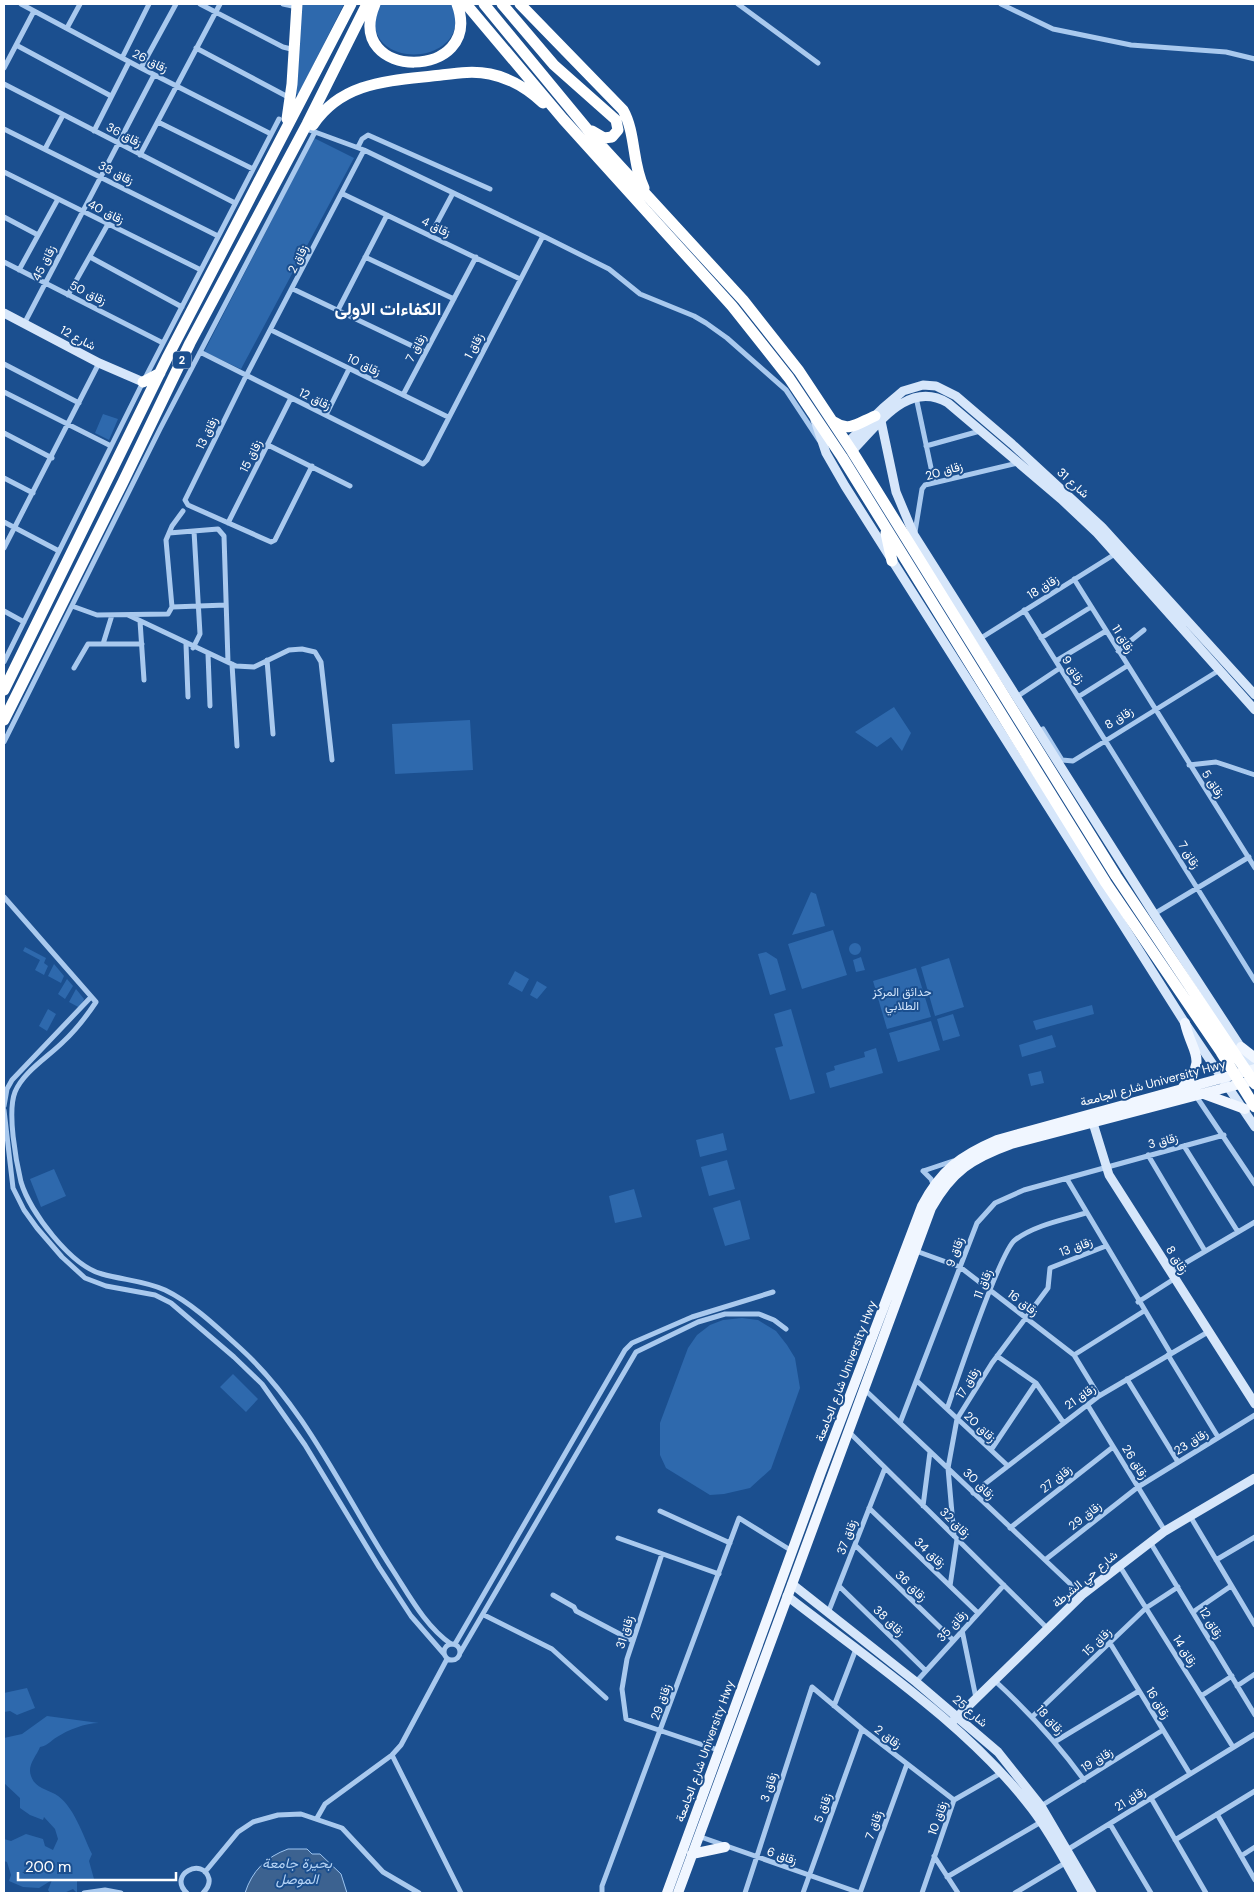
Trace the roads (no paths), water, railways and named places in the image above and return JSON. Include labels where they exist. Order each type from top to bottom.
[{"type":"highway","name":"2","points":[[4,690],[140,416],[160,365],[229,227],[276,136],[351,4]]},
{"type":"highway","name":"2","points":[[4,720],[128,485],[219,288],[286,163],[367,4]]},
{"type":"highway","points":[[375,4],[369,20],[370,33],[376,44],[392,58],[410,64],[436,58],[453,44],[460,24],[457,4]]},
{"type":"highway","points":[[466,4],[563,119],[732,306],[788,378],[885,527],[1106,884],[1232,1050],[1251,1107]]},
{"type":"highway","points":[[484,4],[577,116],[721,275],[773,336],[832,420],[917,549],[1073,797],[1116,876],[1255,1084]]},
{"type":"highway","points":[[502,4],[554,65],[614,117],[617,123],[617,133],[608,139],[601,137],[577,116]]},
{"type":"highway","points":[[520,4],[622,110],[628,123],[641,179],[656,203]]},
{"type":"highway","points":[[276,136],[291,98],[297,5]]},
{"type":"highway","points":[[286,163],[312,131],[327,106],[363,86],[386,81],[462,73],[489,74],[513,82],[531,93],[563,119]]},
{"type":"highway","points":[[219,288],[230,293]]},
{"type":"highway","points":[[143,382],[160,365]]},
{"type":"highway","points":[[129,410],[140,416]]},
{"type":"highway","points":[[832,420],[844,428],[849,428],[882,415]]},
{"type":"highway","points":[[885,527],[892,560]]},
{"type":"highway","points":[[1051,795],[1056,820]]},
{"type":"main road","points":[[1183,1087],[1191,1078],[1198,1061],[1195,1047],[1185,1023]]},
{"type":"main road","points":[[1232,1050],[1255,1058]]},
{"type":"main road","name":"شارع الجامعة University Hwy","points":[[667,1893],[693,1835],[792,1584],[863,1389],[868,1360],[922,1206],[934,1186],[958,1160],[975,1149],[1006,1137],[1183,1087],[1255,1069]]},
{"type":"main road","name":"شارع الجامعة University Hwy","points":[[678,1893],[692,1854],[693,1835],[718,1750],[792,1551],[868,1360],[916,1251],[931,1208],[948,1181],[963,1168],[992,1151],[1255,1080]]},
{"type":"main road","points":[[1200,1094],[1251,1107]]},
{"type":"main road","points":[[692,1854],[725,1848]]},
{"type":"street","name":"زقاق 26","points":[[21,4],[128,62],[276,136]]},
{"type":"street","points":[[67,28],[80,4]]},
{"type":"street","points":[[122,58],[150,4]]},
{"type":"street","points":[[141,68],[176,4]]},
{"type":"street","points":[[200,4],[283,48],[295,50]]},
{"type":"street","points":[[140,155],[220,4]]},
{"type":"street","points":[[283,4],[297,5]]},
{"type":"street","points":[[738,4],[818,63]]},
{"type":"street","points":[[1001,4],[1053,29],[1131,45],[1226,52],[1255,59]]},
{"type":"street","points":[[4,68],[34,11]]},
{"type":"street","points":[[16,45],[111,96]]},
{"type":"street","points":[[196,48],[291,98]]},
{"type":"street","points":[[94,131],[128,62]]},
{"type":"street","points":[[81,211],[154,75]]},
{"type":"street","name":"زقاق 36","points":[[4,84],[235,203]]},
{"type":"street","points":[[44,149],[63,115]]},
{"type":"street","points":[[160,365],[163,343],[218,236],[229,227],[235,203],[253,169],[276,136],[279,119]]},
{"type":"street","points":[[158,122],[253,169]]},
{"type":"street","name":"زقاق 38","points":[[4,129],[218,236]]},
{"type":"street","points":[[4,742],[72,606],[128,485],[200,352],[312,131],[364,150],[609,269],[640,294],[694,316],[727,338],[786,390],[1185,1023],[1229,1087],[1251,1107],[1255,1128]]},
{"type":"street","points":[[358,148],[362,139],[368,135],[490,189]]},
{"type":"street","name":"زقاق 2","points":[[246,376],[364,150]]},
{"type":"street","name":"زقاق 40","points":[[4,172],[201,270]]},
{"type":"street","points":[[430,236],[453,193]]},
{"type":"street","name":"زقاق 4","points":[[342,194],[520,280]]},
{"type":"street","points":[[19,270],[58,199]]},
{"type":"street","name":"زقاق 45","points":[[24,324],[81,211]]},
{"type":"street","points":[[338,310],[387,215]]},
{"type":"street","points":[[4,217],[38,235]]},
{"type":"street","points":[[68,295],[108,224]]},
{"type":"street","name":"زقاق 1","points":[[422,464],[427,460],[543,236]]},
{"type":"street","points":[[90,256],[182,307]]},
{"type":"street","points":[[365,257],[454,299]]},
{"type":"street","name":"زقاق 7","points":[[403,395],[476,258]]},
{"type":"street","name":"زقاق 50","points":[[4,262],[163,343]]},
{"type":"street","points":[[293,289],[425,352]]},
{"type":"street","name":"شارع 12","points":[[4,315],[99,363],[143,382]]},
{"type":"street","name":"زقاق 10","points":[[271,330],[448,417]]},
{"type":"street","name":"زقاق 12","points":[[200,352],[422,464]]},
{"type":"street","points":[[4,548],[13,527],[52,458],[99,363]]},
{"type":"street","points":[[4,364],[79,403]]},
{"type":"street","points":[[326,415],[349,369]]},
{"type":"street","name":"زقاق 13","points":[[228,523],[188,504],[185,500],[246,376]]},
{"type":"street","points":[[4,662],[143,382]]},
{"type":"street","points":[[849,447],[882,415],[903,391],[912,388],[934,390]]},
{"type":"street","points":[[882,415],[906,400],[934,390]]},
{"type":"street","name":"شارع 31","points":[[934,390],[948,403],[973,417],[1102,527],[1196,639],[1218,671],[1255,710]]},
{"type":"street","points":[[4,392],[111,446]]},
{"type":"street","points":[[915,396],[934,482]]},
{"type":"street","name":"زقاق 15","points":[[228,523],[291,398]]},
{"type":"street","points":[[813,415],[822,445]]},
{"type":"street","points":[[882,415],[896,492],[914,535],[917,549],[981,638],[1018,696],[1073,797],[1154,914],[1232,1050],[1255,1069]]},
{"type":"street","name":"شارع 31","points":[[973,417],[982,430],[1097,533],[1196,639],[1255,695]]},
{"type":"street","points":[[926,446],[982,430]]},
{"type":"street","points":[[4,433],[52,458]]},
{"type":"street","points":[[268,445],[350,486]]},
{"type":"street","name":"زقاق 20","points":[[914,535],[922,489],[926,485],[1018,463]]},
{"type":"street","points":[[228,523],[272,542],[275,540],[312,466]]},
{"type":"street","points":[[4,478],[33,493]]},
{"type":"street","points":[[72,606],[88,613],[112,615],[168,614],[172,607],[166,540],[183,510]]},
{"type":"street","points":[[4,522],[59,551]]},
{"type":"street","points":[[169,533],[218,529],[224,536],[226,604],[237,746]]},
{"type":"street","points":[[193,648],[200,634],[200,606],[194,531]]},
{"type":"street","name":"زقاق 18","points":[[981,638],[1115,554]]},
{"type":"street","name":"زقاق 11","points":[[1074,579],[1155,710]]},
{"type":"street","points":[[172,607],[226,604]]},
{"type":"street","points":[[1041,638],[1091,606]]},
{"type":"street","name":"زقاق 9","points":[[1024,610],[1106,741]]},
{"type":"street","points":[[4,611],[24,622]]},
{"type":"street","points":[[103,644],[112,615]]},
{"type":"street","points":[[128,615],[193,648],[230,663],[254,667],[289,650],[302,649],[315,652],[321,662],[332,760]]},
{"type":"street","points":[[140,621],[144,680]]},
{"type":"street","points":[[1118,651],[1144,630]]},
{"type":"street","points":[[1056,661],[1106,631]]},
{"type":"street","points":[[74,668],[88,644],[142,644]]},
{"type":"street","points":[[186,644],[188,697]]},
{"type":"street","points":[[208,654],[210,706]]},
{"type":"street","points":[[267,660],[273,734]]},
{"type":"street","points":[[1078,697],[1127,666]]},
{"type":"street","points":[[1018,696],[1060,668]]},
{"type":"street","name":"زقاق 8","points":[[1043,729],[1060,757],[1066,762],[1073,761],[1218,671]]},
{"type":"street","name":"زقاق 5","points":[[1155,710],[1255,868]]},
{"type":"street","name":"زقاق 7","points":[[1106,741],[1255,982]]},
{"type":"street","points":[[1189,765],[1216,762],[1255,775]]},
{"type":"street","points":[[1154,914],[1249,857]]},
{"type":"street","points":[[4,897],[96,1002],[77,1027],[28,1075],[15,1091],[13,1123],[19,1173],[30,1203],[43,1222],[81,1264],[100,1274],[150,1284],[173,1294],[241,1349],[294,1410],[412,1600],[431,1625],[459,1648],[460,1653]]},
{"type":"street","points":[[91,997],[12,1080],[7,1089],[4,1108],[11,1176],[16,1194],[37,1228],[78,1274],[93,1282],[146,1292],[163,1298],[234,1357],[277,1403],[406,1608],[427,1637],[448,1659],[455,1660],[484,1615],[629,1362],[639,1349],[698,1322],[725,1314],[759,1314],[774,1320],[786,1329]]},
{"type":"street","points":[[1200,1094],[1255,1184]]},
{"type":"street","name":"زقاق 8","points":[[1093,1123],[1109,1175],[1255,1404]]},
{"type":"street","name":"زقاق 3","points":[[1106,1167],[1224,1135]]},
{"type":"street","points":[[1184,1146],[1238,1232]]},
{"type":"street","points":[[1148,1155],[1205,1252]]},
{"type":"street","points":[[934,1186],[929,1177],[923,1172],[958,1160]]},
{"type":"street","name":"زقاق 9","points":[[900,1423],[977,1223],[992,1205],[1024,1190],[1106,1167]]},
{"type":"street","points":[[1067,1179],[1218,1437]]},
{"type":"street","points":[[16,1194],[25,1192]]},
{"type":"street","name":"زقاق 11","points":[[946,1409],[990,1291],[1014,1241],[1038,1227],[1086,1213]]},
{"type":"street","points":[[1138,1302],[1205,1252],[1255,1222]]},
{"type":"street","name":"زقاق 13","points":[[1025,1317],[1048,1288],[1050,1268],[1106,1246]]},
{"type":"street","name":"زقاق 16","points":[[916,1251],[960,1267],[1074,1355],[1099,1396]]},
{"type":"street","points":[[444,1654],[444,1648],[453,1644],[625,1350],[632,1343],[692,1317],[773,1292]]},
{"type":"street","points":[[1074,1355],[1144,1311]]},
{"type":"street","name":"زقاق 17","points":[[950,1586],[956,1538],[948,1468],[957,1419],[997,1356],[1025,1317]]},
{"type":"street","name":"زقاق 21","points":[[973,1493],[1087,1404],[1208,1332]]},
{"type":"street","points":[[234,1357],[241,1349]]},
{"type":"street","points":[[997,1356],[1036,1383],[1063,1422]]},
{"type":"street","points":[[1127,1379],[1178,1462]]},
{"type":"street","name":"زقاق 20","points":[[917,1381],[1008,1466]]},
{"type":"street","points":[[991,1450],[1036,1383]]},
{"type":"street","name":"زقاق 30","points":[[863,1389],[1082,1595]]},
{"type":"street","name":"زقاق 26","points":[[1087,1404],[1165,1531]]},
{"type":"street","name":"زقاق 23","points":[[1138,1487],[1255,1415]]},
{"type":"street","name":"زقاق 32","points":[[848,1431],[1047,1628]]},
{"type":"street","name":"زقاق 27","points":[[1010,1528],[1113,1447]]},
{"type":"street","points":[[923,1506],[930,1452]]},
{"type":"street","name":"زقاق 37","points":[[828,1613],[885,1468]]},
{"type":"street","name":"شارع حي الشرطة","points":[[950,1725],[1047,1628],[1082,1595],[1119,1565],[1165,1531],[1255,1478]]},
{"type":"street","name":"زقاق 29","points":[[1045,1560],[1138,1487]]},
{"type":"street","name":"زقاق 34","points":[[869,1508],[978,1613]]},
{"type":"street","points":[[660,1511],[730,1543]]},
{"type":"street","points":[[1189,1516],[1255,1625]]},
{"type":"street","name":"زقاق 29","points":[[602,1893],[602,1886],[739,1518],[792,1551]]},
{"type":"street","points":[[1216,1560],[1255,1537]]},
{"type":"street","points":[[618,1538],[719,1574]]},
{"type":"street","name":"زقاق 12","points":[[1150,1542],[1255,1715]]},
{"type":"street","name":"زقاق 36","points":[[855,1545],[953,1640]]},
{"type":"street","name":"زقاق 31","points":[[661,1731],[626,1719],[622,1689],[627,1659],[662,1554]]},
{"type":"street","name":"زقاق 14","points":[[1119,1565],[1233,1747]]},
{"type":"street","name":"شارع 25","points":[[792,1584],[916,1682],[998,1752],[1041,1806],[1092,1893]]},
{"type":"street","name":"زقاق 35","points":[[916,1682],[1004,1585]]},
{"type":"street","name":"زقاق 38","points":[[839,1586],[925,1670]]},
{"type":"street","points":[[1193,1612],[1231,1586]]},
{"type":"street","name":"زقاق 15","points":[[1033,1716],[1146,1608],[1178,1587]]},
{"type":"street","points":[[553,1595],[574,1607],[576,1611],[633,1641]]},
{"type":"street","name":"شارع 25","points":[[787,1596],[856,1649],[990,1760],[1041,1822],[1083,1893]]},
{"type":"street","points":[[484,1615],[552,1649],[606,1698]]},
{"type":"street","points":[[962,1630],[976,1698]]},
{"type":"street","name":"زقاق 16","points":[[1110,1643],[1190,1774]]},
{"type":"street","points":[[834,1706],[856,1649]]},
{"type":"street","points":[[317,1818],[325,1804],[392,1755],[401,1745],[448,1659]]},
{"type":"street","points":[[1237,1686],[1255,1674]]},
{"type":"street","points":[[1201,1696],[1232,1676]]},
{"type":"street","name":"زقاق 18","points":[[994,1680],[1033,1716],[1056,1741],[1084,1780]]},
{"type":"street","name":"زقاق 2","points":[[812,1687],[862,1729],[954,1800]]},
{"type":"street","name":"زقاق 3","points":[[745,1893],[812,1687]]},
{"type":"street","points":[[1056,1741],[1139,1691]]},
{"type":"street","name":"زقاق 5","points":[[803,1893],[862,1729]]},
{"type":"street","name":"زقاق 19","points":[[1041,1806],[1163,1730]]},
{"type":"street","points":[[661,1731],[718,1750]]},
{"type":"street","name":"زقاق 21","points":[[1067,1850],[1255,1734]]},
{"type":"street","points":[[392,1755],[461,1893]]},
{"type":"street","name":"زقاق 7","points":[[860,1893],[907,1764]]},
{"type":"street","name":"زقاق 10","points":[[922,1893],[954,1800],[1001,1773]]},
{"type":"street","points":[[1175,1840],[1255,1791]]},
{"type":"street","points":[[1151,1798],[1206,1893]]},
{"type":"street","points":[[205,1872],[238,1832],[254,1822],[278,1815],[301,1814],[342,1828],[383,1872],[420,1893]]},
{"type":"street","points":[[1217,1814],[1255,1880]]},
{"type":"street","points":[[948,1877],[1041,1822]]},
{"type":"street","points":[[1110,1824],[1151,1893]]},
{"type":"street","name":"زقاق 6","points":[[693,1835],[725,1848],[757,1857],[860,1893]]},
{"type":"street","points":[[1241,1856],[1255,1847]]},
{"type":"street","points":[[934,1856],[958,1893]]},
{"type":"street","points":[[1018,1892],[1066,1864]]},
{"type":"street","points":[[184,1892],[181,1882],[184,1874],[196,1868],[205,1872],[209,1885],[203,1893]]},
{"type":"street","points":[[84,1893],[105,1890],[122,1893]]},
{"type":"water","name":"بحيرة جامعة الموصل","points":[[288,1849],[307,1849],[312,1854],[320,1854],[341,1874],[347,1893],[245,1893],[252,1878],[261,1866],[273,1856]]},
{"type":"district","name":"الكفاءات الاولى","points":[[388,309]]},
{"type":"park label","name":"حدائق المركز الطلابي","points":[[902,999]]}]
